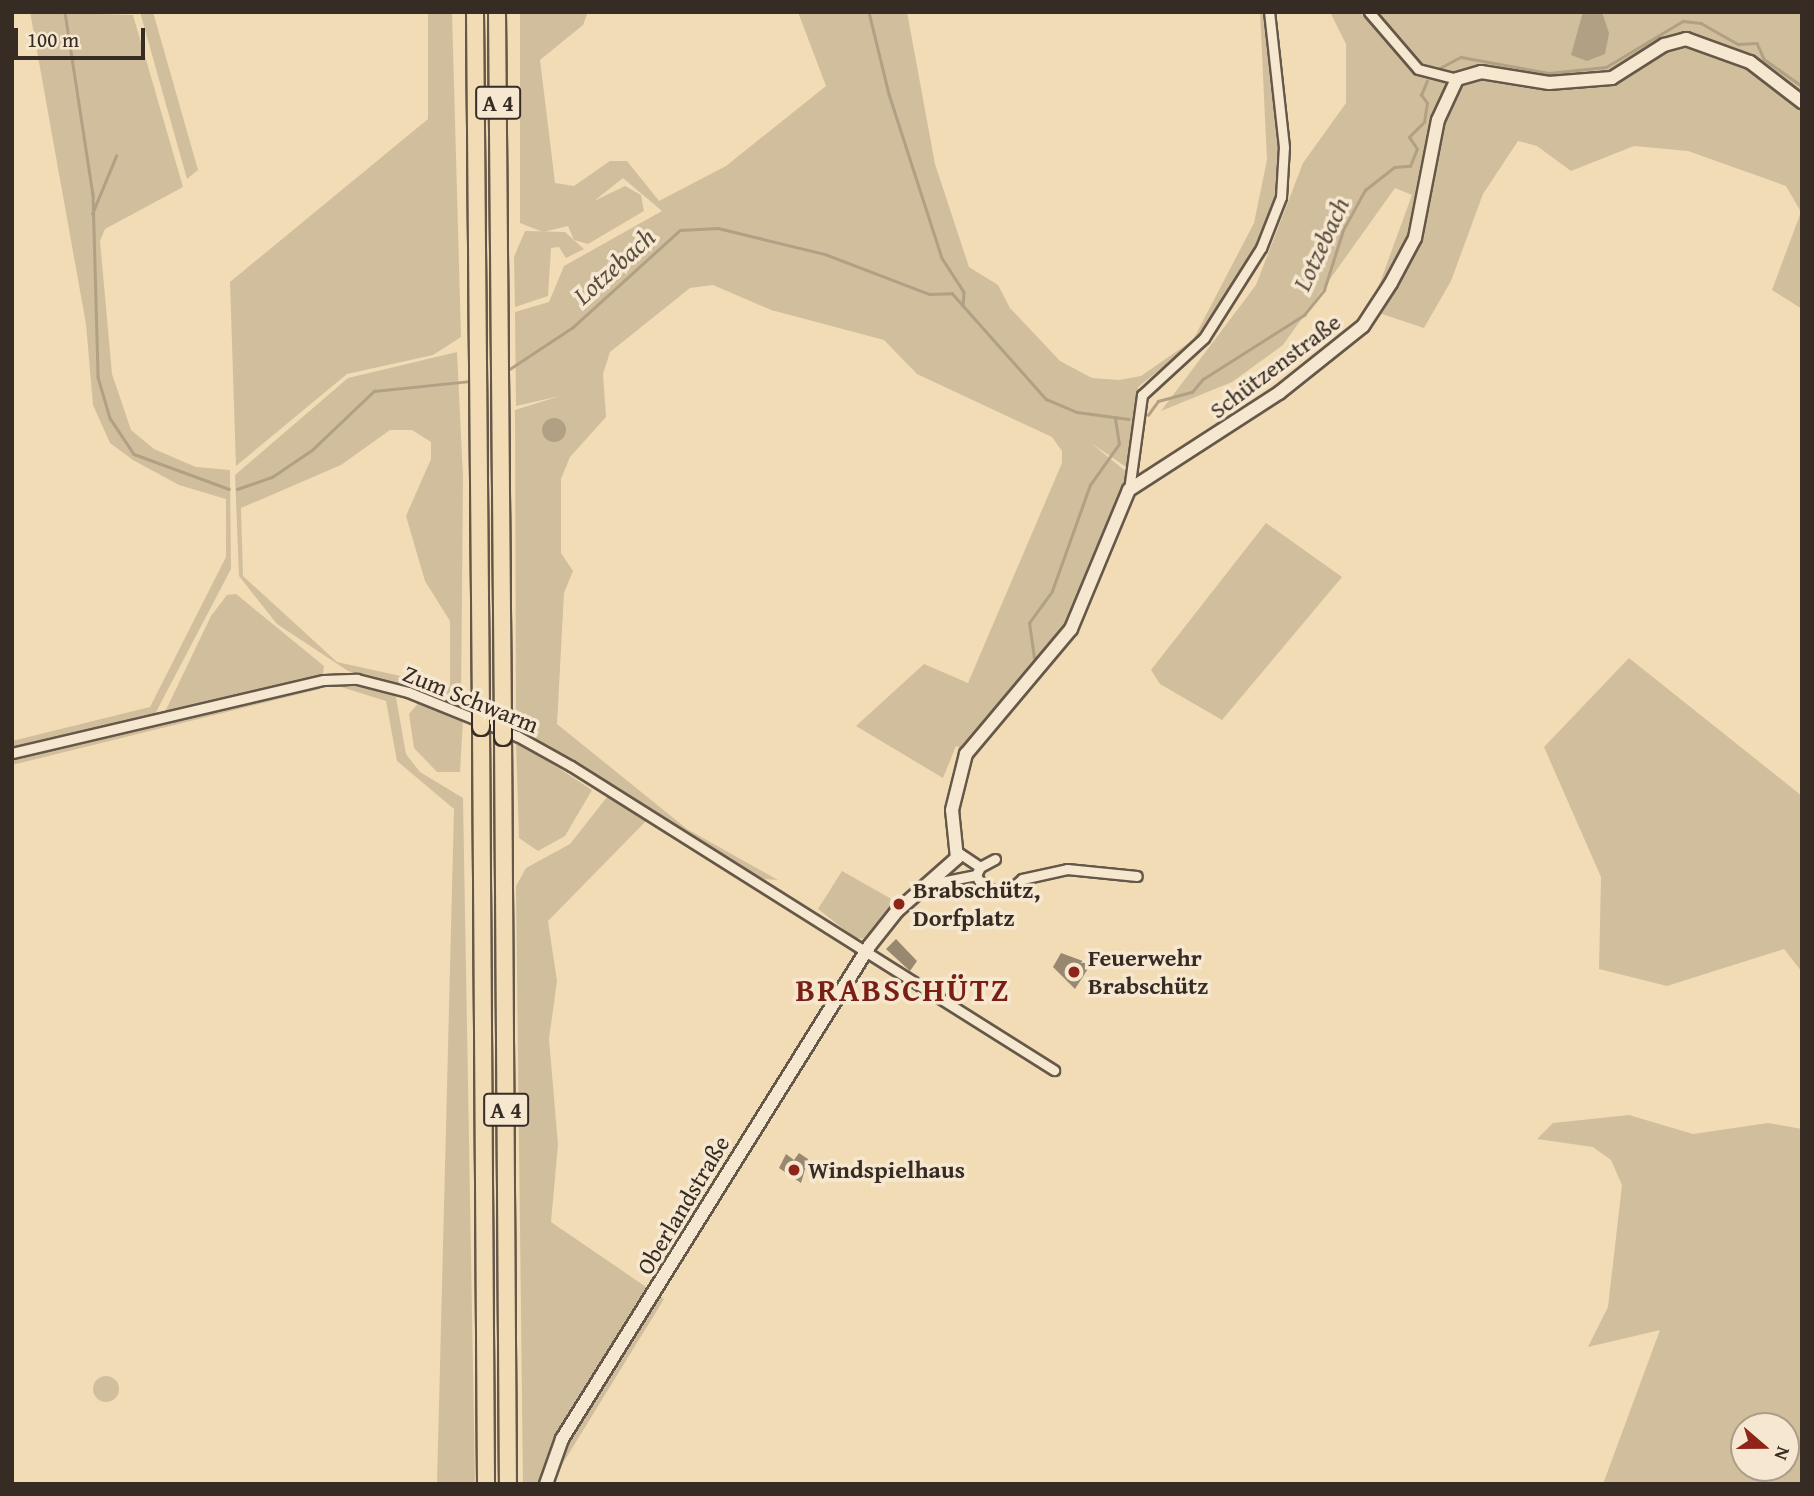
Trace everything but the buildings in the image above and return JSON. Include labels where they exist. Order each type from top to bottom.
[{"type":"highway","name":"A 4","points":[[475,12],[486,1484]]},
{"type":"highway","name":"A 4","points":[[497,12],[508,1484]]},
{"type":"street","points":[[1137,876],[1067,869],[1022,879],[1005,894],[982,886],[978,871],[958,852],[952,810],[965,754],[1071,629],[1129,491],[1142,395],[1204,338],[1261,248],[1280,197],[1284,147],[1269,12]]},
{"type":"street","points":[[1369,12],[1418,69],[1457,79],[1481,72],[1549,83],[1612,78],[1664,45],[1686,39],[1750,62],[1802,102]]},
{"type":"street","name":"Schützenstraße","points":[[1129,491],[1259,407],[1363,326],[1415,238],[1438,120],[1457,79]]},
{"type":"street","name":"Zum Schwarm","points":[[12,753],[287,687],[368,680],[440,702],[527,741],[788,898],[866,953],[1054,1070]]},
{"type":"street","name":"Oberlandstraße","points":[[546,1484],[562,1439],[866,953],[897,911],[931,884],[958,852]]},
{"type":"street","points":[[931,884],[978,871],[995,859]]},
{"type":"shaded area","points":[[30,12],[133,15],[183,187],[105,229],[100,241],[112,374],[131,430],[154,449],[196,467],[230,470],[231,569],[154,716],[12,749],[12,741],[150,707],[226,557],[226,499],[179,485],[133,460],[110,443],[93,405],[86,324]]},
{"type":"shaded area","points":[[140,12],[153,12],[198,170],[187,179]]},
{"type":"shaded area","points":[[428,12],[452,12],[461,337],[433,355],[347,374],[236,466],[230,282],[428,119]]},
{"type":"shaded area","points":[[520,12],[588,12],[583,25],[540,60],[555,183],[574,186],[610,161],[627,161],[659,201],[726,166],[826,86],[798,12],[907,12],[935,164],[969,267],[998,285],[1010,308],[1060,361],[1092,378],[1119,380],[1141,376],[1193,340],[1254,223],[1267,160],[1260,12],[1265,12],[1280,150],[1276,198],[1259,247],[1201,337],[1138,387],[1129,469],[1091,443],[1129,474],[1111,532],[1068,628],[964,750],[956,746],[943,778],[856,726],[924,664],[968,683],[1062,463],[1062,451],[1052,437],[917,374],[884,340],[771,310],[713,285],[690,288],[610,352],[603,374],[606,417],[570,457],[561,479],[561,553],[573,571],[564,593],[557,724],[687,829],[778,880],[764,879],[516,729],[515,410],[560,396],[516,406],[515,312],[549,302],[564,266],[662,211],[623,178],[594,201],[625,186],[641,195],[644,211],[588,244],[574,240],[568,226],[543,232],[520,223]]},
{"type":"shaded area","points":[[1330,12],[1802,12],[1802,309],[1772,290],[1801,212],[1786,186],[1688,151],[1634,146],[1571,171],[1537,146],[1518,141],[1483,194],[1451,281],[1424,328],[1370,310],[1412,195],[1395,188],[1283,345],[1232,382],[1161,411],[1256,285],[1303,163],[1346,103],[1346,44]]},
{"type":"shaded area","points":[[1583,12],[1602,12],[1609,33],[1605,54],[1587,61],[1571,55]]},
{"type":"shaded area","points":[[525,231],[565,232],[584,249],[566,258],[559,247],[551,248],[548,296],[515,307],[514,257]]},
{"type":"shaded area","points":[[457,352],[463,477],[461,704],[348,671],[277,624],[239,576],[235,475],[348,378]],"holes":[[[390,430],[412,430],[431,442],[431,459],[406,516],[425,581],[450,621],[450,687],[337,662],[243,576],[241,508],[341,465]]]},
{"type":"shaded area","points":[[554,418],[565,425],[566,430],[559,441],[554,442],[543,435],[542,430],[549,419]]},
{"type":"shaded area","points":[[1266,523],[1342,577],[1222,720],[1160,684],[1151,670]]},
{"type":"shaded area","points":[[236,594],[324,666],[323,674],[164,714],[211,616],[227,595]]},
{"type":"shaded area","points":[[1629,658],[1802,796],[1802,972],[1784,949],[1667,986],[1599,969],[1601,877],[1544,747]]},
{"type":"shaded area","points":[[357,682],[395,692],[406,754],[420,772],[463,798],[475,1484],[437,1484],[454,809],[397,761],[386,701],[341,687]]},
{"type":"shaded area","points":[[319,684],[320,689],[12,765],[12,757]]},
{"type":"shaded area","points":[[420,701],[463,719],[460,772],[437,772],[414,748],[409,714]]},
{"type":"shaded area","points":[[516,740],[592,790],[565,836],[538,851],[519,838]]},
{"type":"shaded area","points":[[607,797],[648,819],[548,921],[557,981],[549,1039],[558,1145],[551,1222],[652,1291],[559,1436],[541,1484],[523,1484],[516,886],[526,868],[570,844]]},
{"type":"shaded area","points":[[842,871],[895,901],[866,939],[855,938],[818,909]]},
{"type":"shaded area","points":[[1629,1115],[1693,1134],[1768,1123],[1802,1129],[1802,1484],[1603,1484],[1660,1330],[1588,1347],[1608,1307],[1622,1185],[1611,1160],[1593,1147],[1537,1139],[1553,1123]]},
{"type":"shaded area","points":[[658,1295],[664,1299],[550,1484],[559,1455]]},
{"type":"shaded area","points":[[106,1376],[115,1380],[119,1389],[115,1398],[106,1402],[97,1398],[93,1389],[97,1380]]},
{"type":"waterway","name":"Lotzebach","points":[[65,12],[93,194],[98,377],[110,418],[134,454],[229,489]]},
{"type":"waterway","points":[[869,12],[889,94],[942,258],[964,292],[963,306]]},
{"type":"waterway","name":"Lotzebach","points":[[1438,69],[1461,57],[1549,73],[1606,67],[1683,21],[1701,23],[1738,44],[1757,43],[1764,59],[1802,86]]},
{"type":"waterway","name":"Lotzebach","points":[[1148,415],[1158,401],[1192,392],[1203,379],[1304,315],[1324,290],[1343,230],[1365,190],[1394,167],[1410,166],[1417,149],[1409,137],[1424,122],[1427,103],[1421,95],[1427,81]]},
{"type":"waterway","points":[[92,214],[116,156]]},
{"type":"waterway","name":"Lotzebach","points":[[505,372],[573,327],[680,230],[718,228],[825,254],[929,294],[952,293],[1046,399],[1077,412],[1129,419]]},
{"type":"waterway","name":"Lotzebach","points":[[237,489],[272,477],[312,450],[374,391],[471,381]]},
{"type":"waterway","points":[[1034,658],[1029,623],[1052,591],[1090,485],[1119,444],[1115,418]]},
{"type":"place","name":"Brabschütz, Dorfplatz","points":[[899,904]]},
{"type":"place","name":"Feuerwehr Brabschütz","points":[[1074,972]]},
{"type":"place","name":"Windspielhaus","points":[[794,1170]]},
{"type":"district","name":"BRABSCHÜTZ","points":[[903,990]]}]
